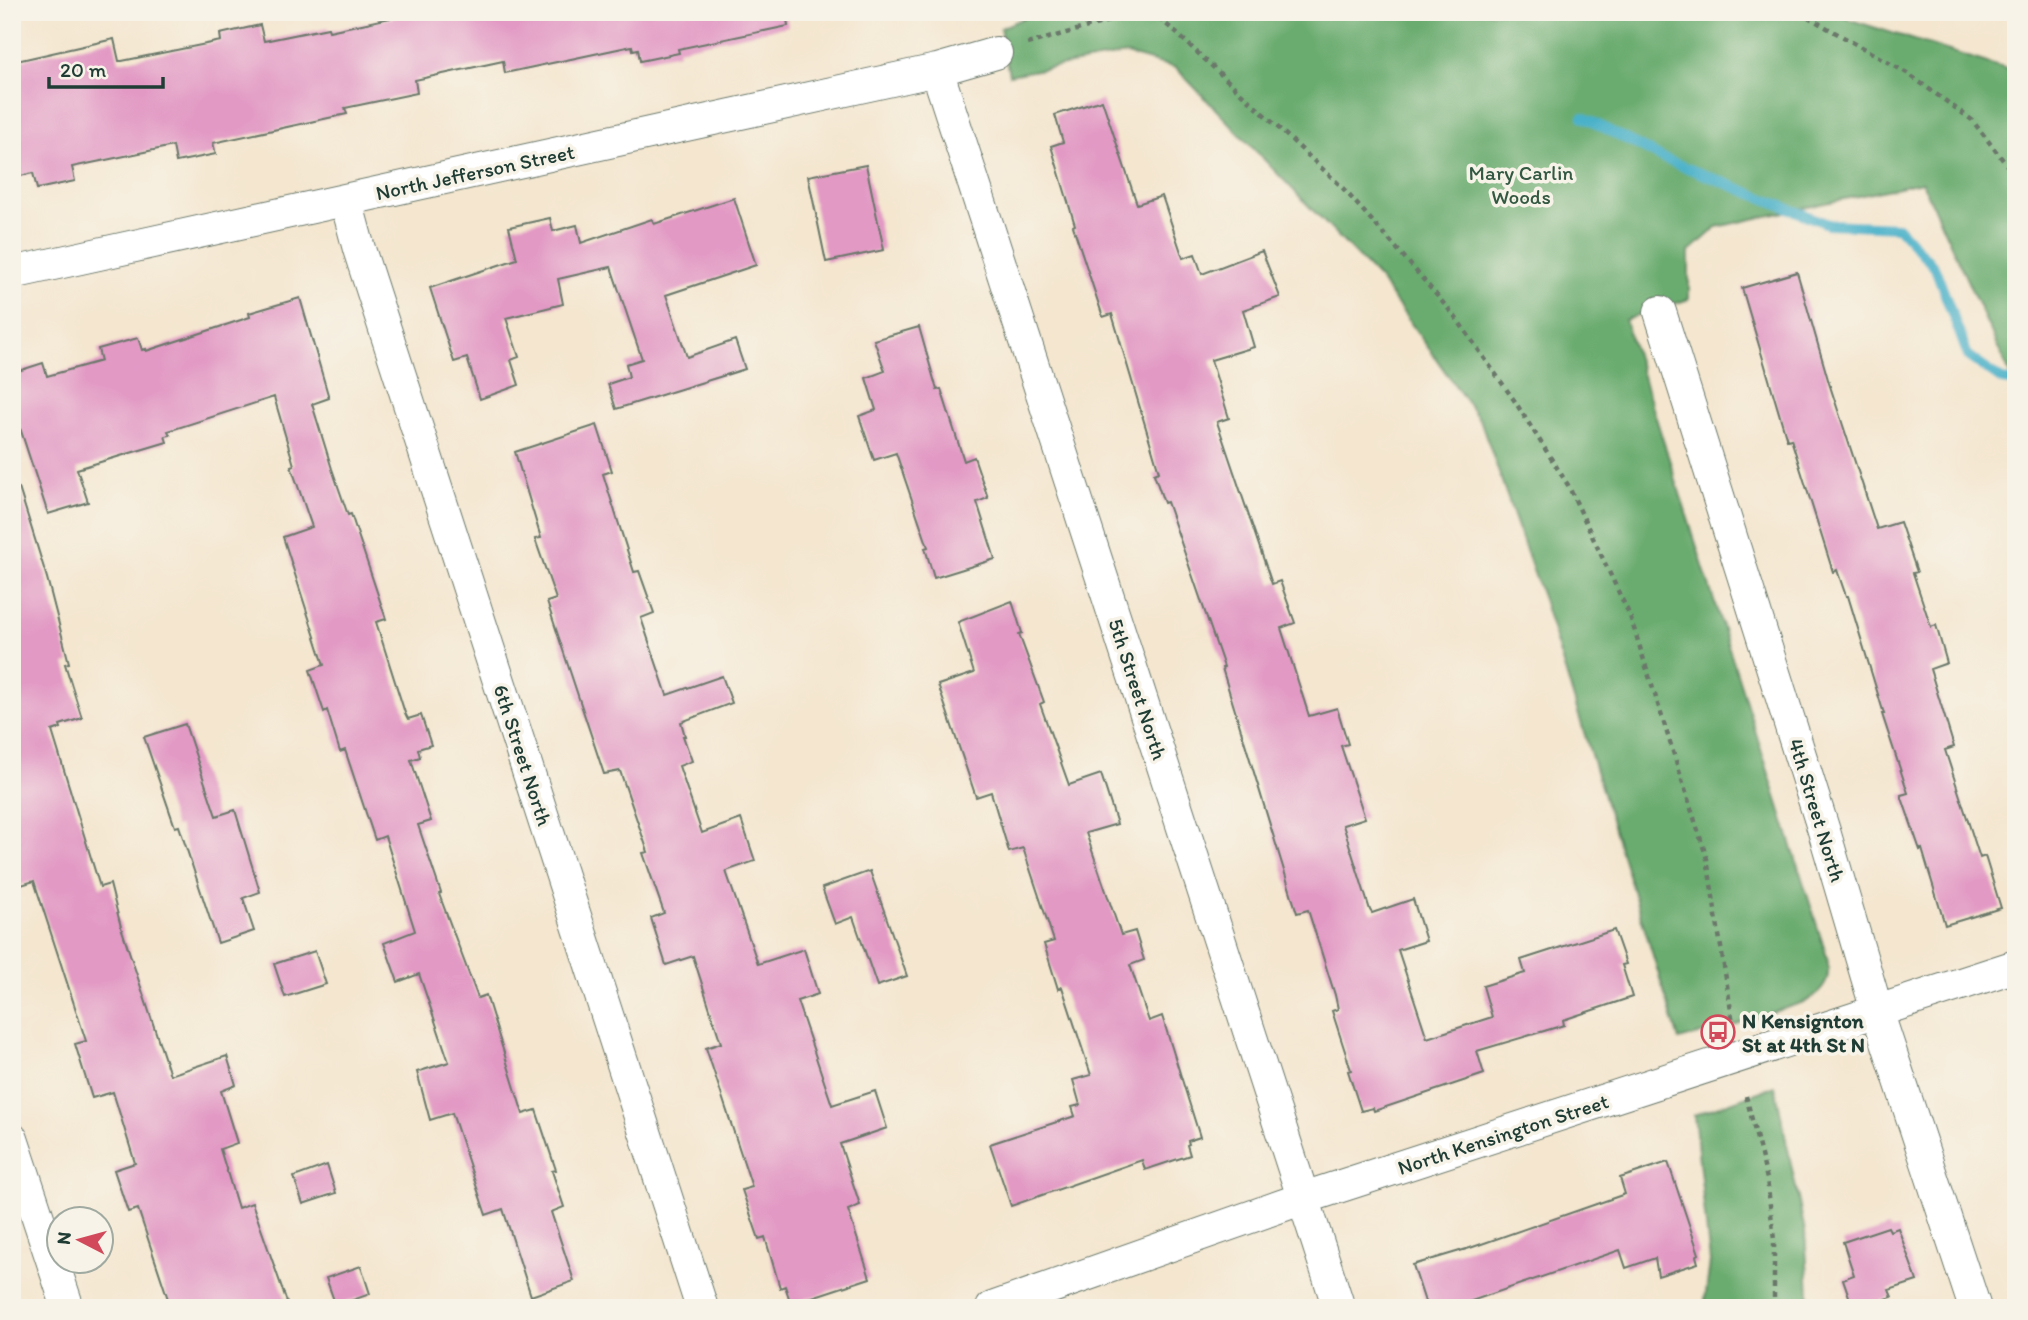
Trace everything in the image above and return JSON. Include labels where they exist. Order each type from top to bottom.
[{"type":"street","name":"North Jefferson Street","points":[[12,273],[937,70],[996,53]]},
{"type":"street","name":"5th Street North","points":[[937,70],[1339,1308]]},
{"type":"street","name":"6th Street North","points":[[346,201],[363,261],[702,1308]]},
{"type":"street","name":"4th Street North","points":[[1660,312],[1824,831],[1877,1011],[1975,1308]]},
{"type":"street","name":"North Kensington Street","points":[[992,1308],[1304,1198],[1747,1056],[2016,966]]},
{"type":"street","points":[[12,1139],[68,1308]]},
{"type":"path","points":[[996,53],[1141,12]]},
{"type":"path","points":[[1151,12],[1341,186],[1398,250],[1456,318],[1514,400],[1568,485],[1630,616],[1707,859],[1734,1026]]},
{"type":"path","points":[[1799,12],[1907,73],[1972,120],[2016,177]]},
{"type":"path","points":[[1746,1096],[1767,1179],[1774,1240],[1774,1308]]},
{"type":"green space","name":"Mary Carlin Woods","points":[[1038,12],[1841,12],[1848,19],[2016,72],[2016,387],[1922,182],[1717,227],[1689,252],[1689,299],[1625,320],[1827,957],[1826,983],[1813,997],[1734,1025],[1679,1040],[1542,596],[1481,422],[1380,280],[1176,68],[1126,54],[1009,75],[1000,28]]},
{"type":"green space","points":[[1775,1086],[1805,1232],[1810,1308],[1704,1308],[1710,1262],[1694,1115]]},
{"type":"building","points":[[418,12],[786,12],[788,26],[678,49],[679,53],[640,61],[638,49],[633,50],[632,46],[505,73],[503,61],[415,80],[417,93],[345,108],[347,114],[213,143],[216,154],[176,162],[173,146],[72,167],[75,181],[37,189],[33,173],[12,178],[12,62],[114,39],[119,61],[122,61],[221,41],[220,34],[260,25],[264,41],[328,28],[329,31]]},
{"type":"building","points":[[1102,100],[1137,204],[1162,196],[1183,258],[1195,254],[1202,274],[1262,251],[1280,297],[1243,310],[1254,347],[1211,360],[1229,418],[1217,422],[1272,584],[1280,581],[1295,623],[1281,628],[1309,716],[1337,708],[1348,744],[1341,746],[1365,818],[1343,825],[1370,910],[1372,913],[1413,899],[1426,941],[1398,950],[1427,1038],[1492,1017],[1483,986],[1525,973],[1521,960],[1614,930],[1626,964],[1622,965],[1632,997],[1563,1020],[1564,1025],[1477,1051],[1484,1074],[1374,1111],[1373,1108],[1361,1111],[1332,1011],[1338,1009],[1335,995],[1308,910],[1297,913],[1222,668],[1224,667],[1167,502],[1164,503],[1154,474],[1159,472],[1112,314],[1103,317],[1073,226],[1075,225],[1051,146],[1063,142],[1055,115]]},
{"type":"building","points":[[866,165],[884,250],[826,262],[808,176]]},
{"type":"building","points":[[734,198],[756,265],[666,295],[687,357],[735,340],[745,369],[616,409],[608,384],[629,377],[626,364],[642,359],[611,267],[558,279],[563,304],[506,318],[519,357],[511,360],[519,385],[480,399],[467,358],[454,362],[430,288],[517,259],[509,227],[550,218],[553,231],[577,225],[581,243],[652,219],[654,224]]},
{"type":"building","points":[[1797,272],[1829,383],[1877,529],[1900,522],[1917,572],[1913,573],[1931,627],[1936,625],[1947,663],[1930,669],[1954,747],[1945,750],[1980,858],[1985,856],[2001,908],[1945,925],[1922,849],[1920,850],[1901,795],[1908,793],[1848,596],[1837,570],[1833,572],[1791,439],[1787,440],[1742,288]]},
{"type":"building","points":[[300,298],[329,398],[312,404],[332,469],[348,515],[351,514],[386,619],[376,622],[405,713],[408,719],[421,715],[431,745],[418,749],[420,757],[411,760],[431,821],[418,825],[441,893],[439,894],[478,998],[486,995],[523,1114],[536,1110],[556,1170],[552,1171],[564,1207],[551,1212],[574,1281],[531,1296],[503,1209],[486,1215],[452,1113],[430,1120],[417,1072],[449,1062],[419,974],[398,982],[384,943],[415,931],[385,836],[375,840],[345,750],[340,752],[327,710],[324,712],[310,670],[324,665],[283,537],[312,527],[291,466],[294,465],[274,397],[168,431],[170,435],[165,436],[167,442],[77,469],[88,502],[48,514],[12,403],[12,373],[43,363],[47,376],[101,361],[98,349],[138,338],[142,350],[146,351],[250,317],[249,313]]},
{"type":"building","points":[[919,327],[937,390],[941,389],[964,461],[974,457],[988,498],[977,502],[995,559],[934,578],[925,548],[928,547],[896,453],[874,460],[859,416],[876,410],[866,378],[885,371],[874,340]]},
{"type":"building","points":[[597,425],[612,471],[603,474],[634,572],[639,571],[654,613],[641,618],[667,695],[722,676],[732,703],[681,722],[692,761],[679,766],[702,833],[741,819],[755,861],[726,871],[758,964],[804,949],[818,994],[797,1001],[832,1105],[875,1091],[887,1128],[840,1144],[860,1205],[848,1210],[870,1278],[791,1304],[785,1286],[780,1288],[765,1237],[759,1239],[742,1190],[752,1187],[706,1048],[721,1043],[693,956],[666,965],[651,918],[664,913],[643,853],[648,852],[620,771],[604,774],[547,602],[556,599],[535,539],[541,538],[515,452]]},
{"type":"building","points":[[19,488],[47,578],[69,663],[65,664],[82,718],[60,725],[61,728],[52,731],[100,887],[110,884],[121,927],[170,1075],[227,1056],[236,1085],[221,1091],[237,1143],[220,1149],[238,1208],[252,1203],[289,1308],[171,1308],[138,1209],[128,1212],[114,1170],[135,1163],[113,1092],[92,1098],[75,1044],[86,1041],[34,881],[12,888],[12,490]]},
{"type":"building","points":[[1012,601],[1022,633],[1019,634],[1044,702],[1040,704],[1069,785],[1101,774],[1117,824],[1086,833],[1121,935],[1135,931],[1144,960],[1130,965],[1149,1021],[1162,1016],[1200,1137],[1188,1141],[1190,1155],[1145,1170],[1142,1160],[1011,1206],[990,1144],[1075,1116],[1072,1107],[1080,1105],[1073,1080],[1091,1075],[1062,987],[1058,989],[1044,944],[1054,941],[1023,848],[1009,852],[991,792],[976,797],[938,685],[974,673],[958,622]]},
{"type":"building","points":[[185,724],[216,816],[235,810],[260,892],[243,898],[254,931],[218,943],[179,826],[175,827],[144,737]]},
{"type":"building","points":[[870,871],[907,976],[877,986],[853,917],[835,924],[822,888]]},
{"type":"building","points":[[315,951],[326,984],[285,997],[274,964]]},
{"type":"building","points":[[1668,1162],[1699,1254],[1696,1256],[1698,1263],[1658,1276],[1655,1258],[1626,1268],[1620,1250],[1451,1308],[1427,1308],[1413,1265],[1625,1194],[1620,1178]]},
{"type":"building","points":[[327,1165],[336,1193],[303,1204],[294,1177]]},
{"type":"building","points":[[1888,1227],[1890,1231],[1898,1228],[1917,1281],[1889,1290],[1892,1297],[1853,1308],[1843,1279],[1854,1275],[1843,1242]]},
{"type":"building","points":[[361,1266],[370,1294],[336,1306],[326,1278]]},
{"type":"waterway","points":[[1583,117],[1662,158],[1828,224],[1898,227],[1935,268],[1968,356],[2002,380],[2016,382]]},
{"type":"place","name":"N Kensignton St at 4th St N","points":[[1718,1032]]}]
